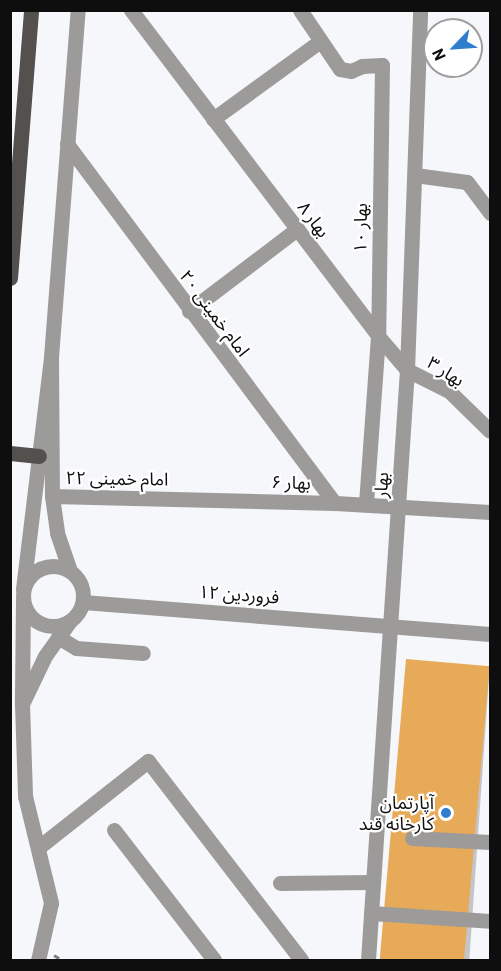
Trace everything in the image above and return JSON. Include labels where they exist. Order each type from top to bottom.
[{"type":"main road","points":[[10,278],[31,10]]},
{"type":"main road","points":[[10,453],[39,456]]},
{"type":"street","points":[[38,960],[51,903],[25,796],[22,704],[23,595],[51,357],[78,10]]},
{"type":"street","name":"بهار ۸","points":[[131,10],[378,336],[407,370]]},
{"type":"street","name":"بهار ۱۰","points":[[300,10],[319,42],[340,69],[351,71],[362,66],[382,65],[378,336],[366,505]]},
{"type":"street","name":"بهار","points":[[368,960],[407,370],[420,10]]},
{"type":"street","points":[[213,119],[319,42]]},
{"type":"street","name":"امام خمینی ۲۰","points":[[68,144],[189,311],[335,503]]},
{"type":"street","points":[[415,175],[467,182],[490,213]]},
{"type":"street","points":[[189,311],[297,230]]},
{"type":"street","points":[[51,357],[52,496],[57,533],[70,570]]},
{"type":"street","name":"بهار ۳","points":[[407,370],[449,391],[490,431]]},
{"type":"street","name":"امام خمینی ۲۲","points":[[52,496],[182,499]]},
{"type":"street","name":"بهار ۶","points":[[182,499],[335,503],[490,512]]},
{"type":"street","points":[[22,704],[58,638],[70,621],[83,602],[79,579],[70,570],[59,565],[42,567],[27,578],[23,595],[27,612],[46,626],[70,621]]},
{"type":"street","name":"۱۲ فروردین","points":[[83,602],[490,634]]},
{"type":"street","points":[[58,638],[76,648],[143,653]]},
{"type":"street","points":[[39,847],[148,761],[301,960]]},
{"type":"street","points":[[114,830],[214,960]]},
{"type":"street","points":[[412,838],[490,842]]},
{"type":"street","points":[[280,883],[372,882]]},
{"type":"street","points":[[371,913],[490,921]]},
{"type":"building","name":"آپارتمان کارخانه قند","points":[[406,659],[490,666],[464,960],[380,959]]},
{"type":"place","name":"آپارتمان کارخانه قند","points":[[446,813]]}]
